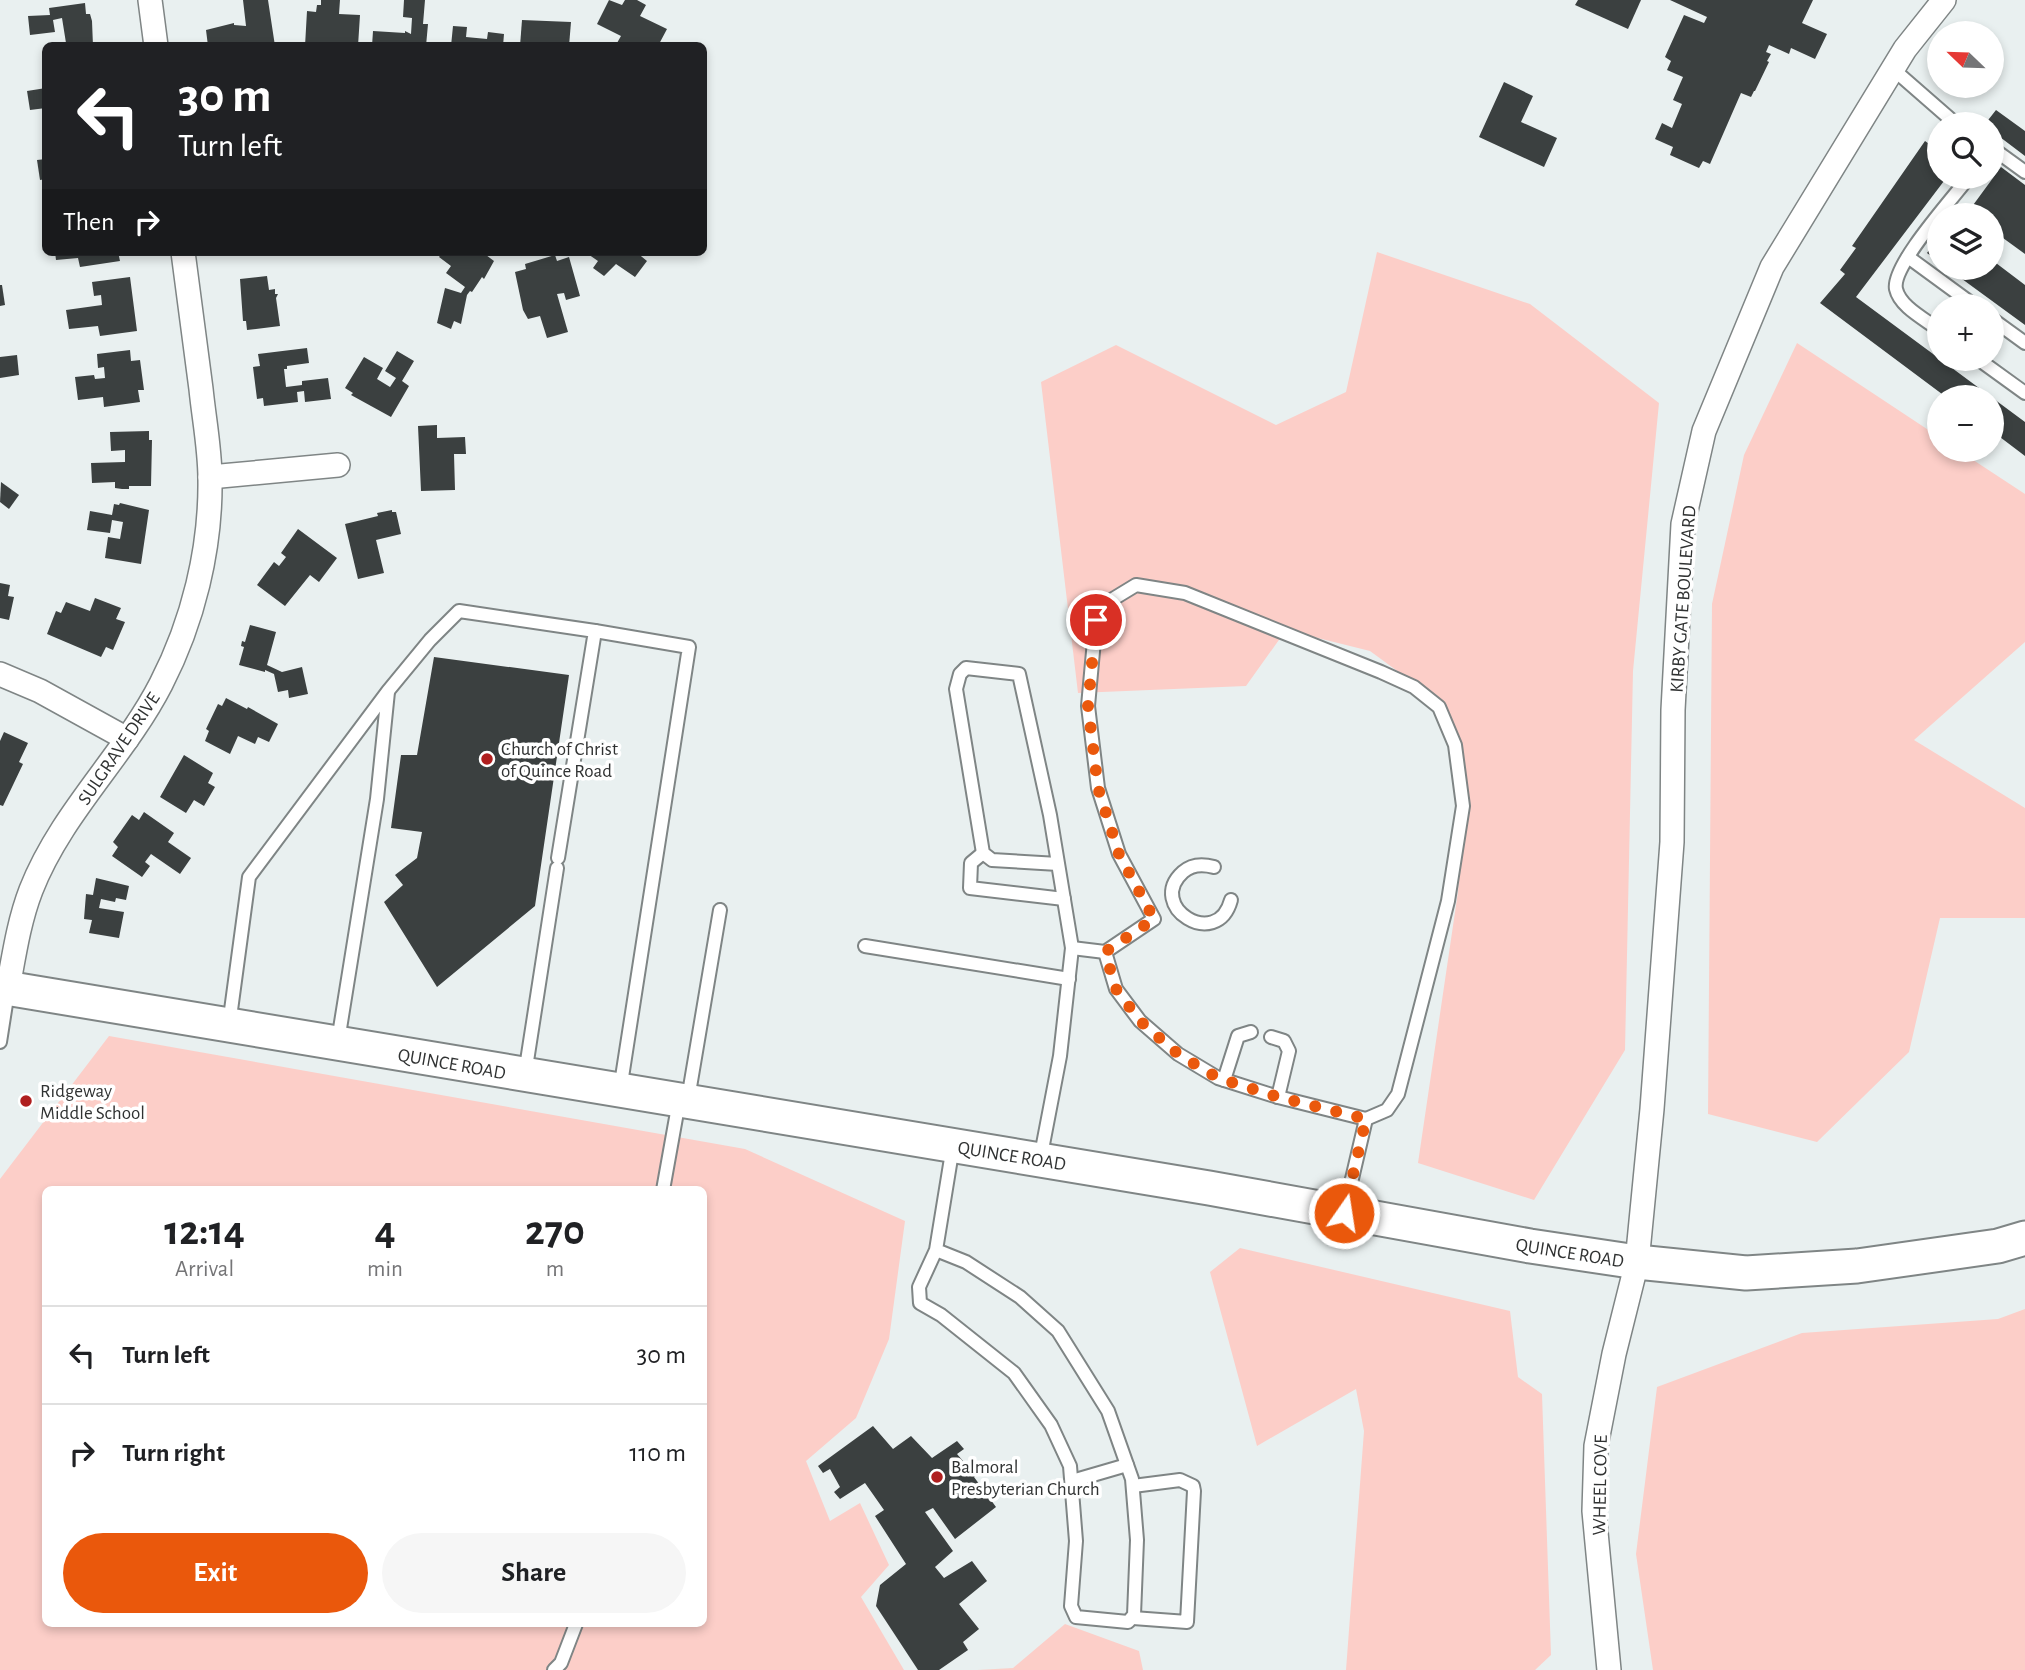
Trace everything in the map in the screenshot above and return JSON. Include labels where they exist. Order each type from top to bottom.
[{"type":"main road","name":"QUINCE ROAD","points":[[4,987],[1637,1262],[1746,1273],[1774,1272],[1857,1266],[1997,1246],[2025,1238]]},
{"type":"street","points":[[150,0],[155,42]]},
{"type":"street","name":"KIRBY GATE BOULEVARD","points":[[1637,1262],[1652,1109],[1672,842],[1673,710],[1683,523],[1704,431],[1772,267],[1905,49],[1944,0]]},
{"type":"street","name":"SULGRAVE DRIVE","points":[[4,987],[23,916],[43,865],[90,789],[127,739],[161,684],[189,616],[201,564],[210,499],[210,477],[183,256]]},
{"type":"street","points":[[210,477],[338,465]]},
{"type":"street","points":[[0,674],[40,691],[127,739]]},
{"type":"street","name":"WHEEL COVE","points":[[1609,1670],[1594,1511],[1596,1446],[1614,1354],[1637,1262]]},
{"type":"lane","points":[[1893,69],[1943,112]]},
{"type":"lane","points":[[2004,154],[2025,172]]},
{"type":"lane","points":[[1927,321],[1906,305],[1896,289],[1897,275],[1918,241],[1959,189]]},
{"type":"lane","points":[[1908,257],[1959,294]]},
{"type":"lane","points":[[2004,328],[2025,343]]},
{"type":"lane","points":[[1995,371],[2025,393]]},
{"type":"lane","points":[[1105,952],[1116,989],[1140,1021],[1178,1054],[1224,1080],[1366,1119],[1387,1110],[1398,1094],[1448,901],[1463,806],[1455,745],[1439,707],[1414,687],[1381,672],[1185,593],[1136,585],[1114,599],[1096,620],[1088,706],[1098,788],[1119,854],[1154,919]]},
{"type":"lane","points":[[229,1025],[249,877],[388,691],[430,640],[459,611],[595,631],[689,647],[620,1091]]},
{"type":"lane","points":[[525,1075],[595,631]]},
{"type":"lane","points":[[1040,1160],[1060,1056],[1072,948],[1058,864],[1019,674],[966,668],[960,674],[956,689],[983,853],[992,860],[1058,864]]},
{"type":"lane","points":[[337,1043],[377,799],[388,691]]},
{"type":"lane","points":[[983,853],[971,863],[970,888],[1064,900]]},
{"type":"lane","points":[[1214,867],[1200,864],[1183,872],[1174,888],[1175,906],[1189,920],[1208,923],[1225,913],[1231,900]]},
{"type":"lane","points":[[1072,948],[1105,952],[1175,906]]},
{"type":"lane","points":[[664,1186],[720,910]]},
{"type":"lane","points":[[865,946],[1069,979]]},
{"type":"lane","points":[[0,1042],[4,987]]},
{"type":"lane","points":[[1224,1080],[1238,1036],[1251,1032]]},
{"type":"lane","points":[[1271,1037],[1284,1041],[1289,1051],[1278,1097]]},
{"type":"lane","points":[[1344,1213],[1366,1119]]},
{"type":"lane","points":[[953,1146],[936,1250],[919,1287],[920,1303],[941,1315],[1014,1373],[1051,1424],[1070,1466],[1072,1481],[1076,1541],[1071,1606],[1076,1616],[1128,1622],[1133,1618],[1187,1622],[1193,1486],[1180,1480],[1133,1486]]},
{"type":"lane","points":[[936,1250],[966,1262],[1020,1297],[1058,1331],[1108,1411],[1133,1486],[1138,1540],[1133,1618]]},
{"type":"lane","points":[[1072,1481],[1127,1465]]},
{"type":"lane","points":[[554,1670],[561,1662],[575,1627]]},
{"type":"shaded area","points":[[1377,252],[1530,304],[1659,403],[1633,671],[1625,1050],[1534,1200],[1418,1163],[1458,892],[1464,791],[1437,707],[1411,681],[1370,651],[1286,630],[1246,686],[1078,693],[1041,382],[1116,345],[1276,425],[1346,392]]},
{"type":"shaded area","points":[[1797,343],[1927,429],[1927,462],[1976,462],[2025,494],[2025,642],[1914,740],[2025,808],[2025,918],[1940,918],[1909,1052],[1817,1142],[1708,1114],[1712,604],[1744,455]]},
{"type":"shaded area","points":[[109,1036],[745,1149],[905,1221],[889,1339],[856,1418],[806,1461],[830,1521],[860,1503],[889,1565],[861,1597],[904,1670],[0,1670],[0,1179]]},
{"type":"shaded area","points":[[1240,1248],[1510,1311],[1518,1377],[1542,1394],[1551,1655],[1535,1670],[1346,1670],[1364,1431],[1356,1389],[1257,1446],[1210,1272]]},
{"type":"shaded area","points":[[2025,1309],[2025,1670],[1653,1670],[1636,1554],[1657,1387],[1802,1333],[1998,1319]]},
{"type":"shaded area","points":[[1065,1624],[1139,1651],[1143,1670],[977,1670],[1013,1668]]},
{"type":"building","points":[[243,0],[268,0],[274,42],[208,42],[206,30],[234,23],[246,26]]},
{"type":"building","points":[[321,0],[340,0],[339,14],[360,15],[358,42],[305,42],[307,11],[316,12],[317,5],[321,5]]},
{"type":"building","points":[[404,0],[425,0],[423,24],[428,24],[426,42],[372,42],[373,31],[405,31],[411,34],[412,18],[403,17]]},
{"type":"building","points":[[609,0],[622,5],[625,0],[637,0],[646,5],[640,16],[667,29],[660,42],[618,42],[621,36],[597,24]]},
{"type":"building","points":[[1578,0],[1641,0],[1628,29],[1575,5]]},
{"type":"building","points":[[1670,0],[1813,0],[1802,23],[1827,34],[1815,59],[1791,48],[1789,54],[1769,45],[1766,52],[1771,54],[1767,61],[1769,62],[1755,91],[1751,97],[1741,93],[1710,164],[1703,161],[1699,168],[1670,155],[1673,147],[1655,139],[1662,123],[1672,128],[1682,104],[1673,100],[1683,77],[1667,70],[1671,61],[1665,57],[1684,15],[1704,23],[1707,17]]},
{"type":"building","points":[[85,3],[86,14],[90,14],[92,21],[93,42],[66,42],[62,18],[53,20],[55,32],[30,35],[28,16],[50,15],[49,8]]},
{"type":"building","points":[[522,20],[571,22],[569,42],[520,42]]},
{"type":"building","points":[[453,26],[467,27],[466,37],[487,39],[488,32],[504,34],[503,42],[451,42]]},
{"type":"building","points":[[1504,82],[1533,96],[1521,122],[1557,138],[1544,167],[1479,137]]},
{"type":"building","points":[[42,89],[42,108],[30,110],[27,91]]},
{"type":"building","points":[[2004,116],[2025,131],[2025,156],[2004,140]]},
{"type":"building","points":[[1925,141],[1927,189],[1938,189],[1856,297],[1927,350],[1927,371],[1956,371],[1975,385],[1930,385],[1820,303],[1845,274],[1840,270],[1856,248],[1852,246]]},
{"type":"building","points":[[42,159],[42,180],[40,180],[37,160]]},
{"type":"building","points":[[2004,169],[2025,185],[2025,254],[2004,239],[2004,203],[1975,203],[1985,189],[2004,189]]},
{"type":"building","points":[[56,256],[119,256],[120,261],[80,267],[78,258],[56,260]]},
{"type":"building","points":[[487,256],[494,261],[484,279],[482,277],[467,295],[461,324],[454,321],[451,329],[437,323],[445,288],[461,293],[465,287],[446,273],[451,266],[439,257]]},
{"type":"building","points":[[552,256],[555,256],[557,261],[569,257],[580,296],[566,300],[564,293],[557,294],[568,332],[547,338],[540,316],[528,319],[523,310],[515,272],[526,269],[525,264]]},
{"type":"building","points":[[591,256],[641,256],[647,261],[635,277],[616,264],[604,276],[593,268],[598,261]]},
{"type":"building","points":[[2004,269],[2025,285],[2025,325],[2004,310],[2004,294],[1983,294],[1963,280],[2004,280]]},
{"type":"building","points":[[267,276],[269,290],[275,289],[275,294],[278,294],[276,298],[280,326],[247,330],[246,321],[243,321],[240,279]]},
{"type":"building","points":[[130,277],[137,331],[100,336],[98,326],[69,329],[66,310],[102,305],[101,295],[94,296],[92,282]]},
{"type":"building","points":[[0,285],[5,305],[0,306]]},
{"type":"building","points":[[307,348],[309,363],[287,366],[287,369],[284,369],[286,387],[302,385],[302,381],[328,378],[331,399],[305,402],[304,391],[297,392],[298,402],[264,406],[263,398],[257,399],[253,367],[260,366],[258,354]]},
{"type":"building","points":[[130,350],[131,361],[140,360],[144,390],[138,390],[140,402],[104,407],[103,397],[78,400],[75,377],[94,375],[95,379],[105,378],[104,367],[98,368],[97,354]]},
{"type":"building","points":[[397,351],[414,361],[402,381],[409,386],[391,417],[351,395],[353,393],[345,388],[364,357],[383,368],[377,379],[390,387],[396,378],[385,371]]},
{"type":"building","points":[[17,355],[19,375],[0,378],[0,357]]},
{"type":"building","points":[[2004,407],[2025,422],[2025,456],[2004,440]]},
{"type":"building","points":[[437,425],[437,438],[465,437],[466,454],[454,454],[455,490],[421,491],[418,426]]},
{"type":"building","points":[[149,431],[149,440],[152,440],[151,486],[129,486],[129,489],[122,489],[115,488],[115,482],[92,483],[91,463],[125,462],[125,450],[111,451],[110,432]]},
{"type":"building","points":[[1,482],[19,495],[9,509],[0,502]]},
{"type":"building","points":[[114,504],[149,510],[141,564],[105,558],[108,537],[120,539],[123,522],[112,520],[110,533],[87,530],[90,511],[112,515]]},
{"type":"building","points":[[392,510],[396,512],[401,534],[376,540],[384,573],[358,579],[345,524]]},
{"type":"building","points":[[298,529],[337,558],[319,582],[310,575],[285,606],[257,585],[274,562],[279,566],[286,557],[281,553]]},
{"type":"building","points":[[0,583],[10,585],[8,596],[14,597],[9,620],[0,618]]},
{"type":"building","points":[[95,598],[121,608],[116,619],[125,622],[113,650],[106,647],[101,657],[47,634],[56,611],[61,613],[66,602],[90,611]]},
{"type":"building","points":[[250,625],[276,632],[267,665],[282,672],[302,667],[308,694],[289,698],[288,690],[278,692],[274,674],[239,665],[244,647],[241,646],[242,641],[245,642]]},
{"type":"building","points":[[434,657],[569,675],[535,906],[437,987],[384,902],[403,885],[395,875],[417,858],[422,832],[391,828],[401,755],[417,755]]},
{"type":"building","points":[[226,698],[278,724],[269,742],[258,737],[255,744],[238,736],[230,754],[205,741],[209,731],[206,729],[218,704],[222,706]]},
{"type":"building","points":[[4,732],[28,743],[19,762],[23,764],[3,806],[0,805],[0,741]]},
{"type":"building","points":[[184,755],[213,773],[208,783],[215,787],[204,806],[194,800],[186,813],[160,797]]},
{"type":"building","points":[[144,812],[174,833],[168,842],[191,858],[180,874],[151,854],[145,862],[150,866],[142,877],[112,856],[118,847],[113,842],[132,815],[139,820]]},
{"type":"building","points":[[96,878],[129,886],[126,900],[116,898],[115,902],[101,899],[99,908],[124,912],[119,938],[89,933],[92,920],[84,919],[86,894],[93,895]]},
{"type":"building","points":[[873,1426],[893,1449],[911,1436],[932,1458],[957,1441],[964,1449],[957,1454],[969,1468],[976,1465],[979,1471],[974,1477],[996,1507],[955,1539],[933,1508],[925,1512],[953,1551],[935,1567],[944,1578],[972,1561],[987,1581],[959,1604],[979,1629],[963,1642],[968,1650],[939,1670],[918,1670],[876,1606],[880,1585],[906,1564],[875,1516],[884,1510],[865,1483],[840,1499],[834,1492],[840,1487],[830,1469],[823,1473],[818,1466]]},
{"type":"place","name":"Church of Christ of Quince Road","points":[[487,759]]},
{"type":"place","name":"Ridgeway Middle School","points":[[26,1101]]},
{"type":"place","name":"Balmoral Presbyterian Church","points":[[937,1477]]},
{"type":"route","points":[[1096,620],[1088,706],[1098,788],[1119,854],[1154,919],[1105,952],[1116,989],[1140,1021],[1178,1054],[1218,1078],[1278,1097],[1366,1119],[1344,1213]]}]
